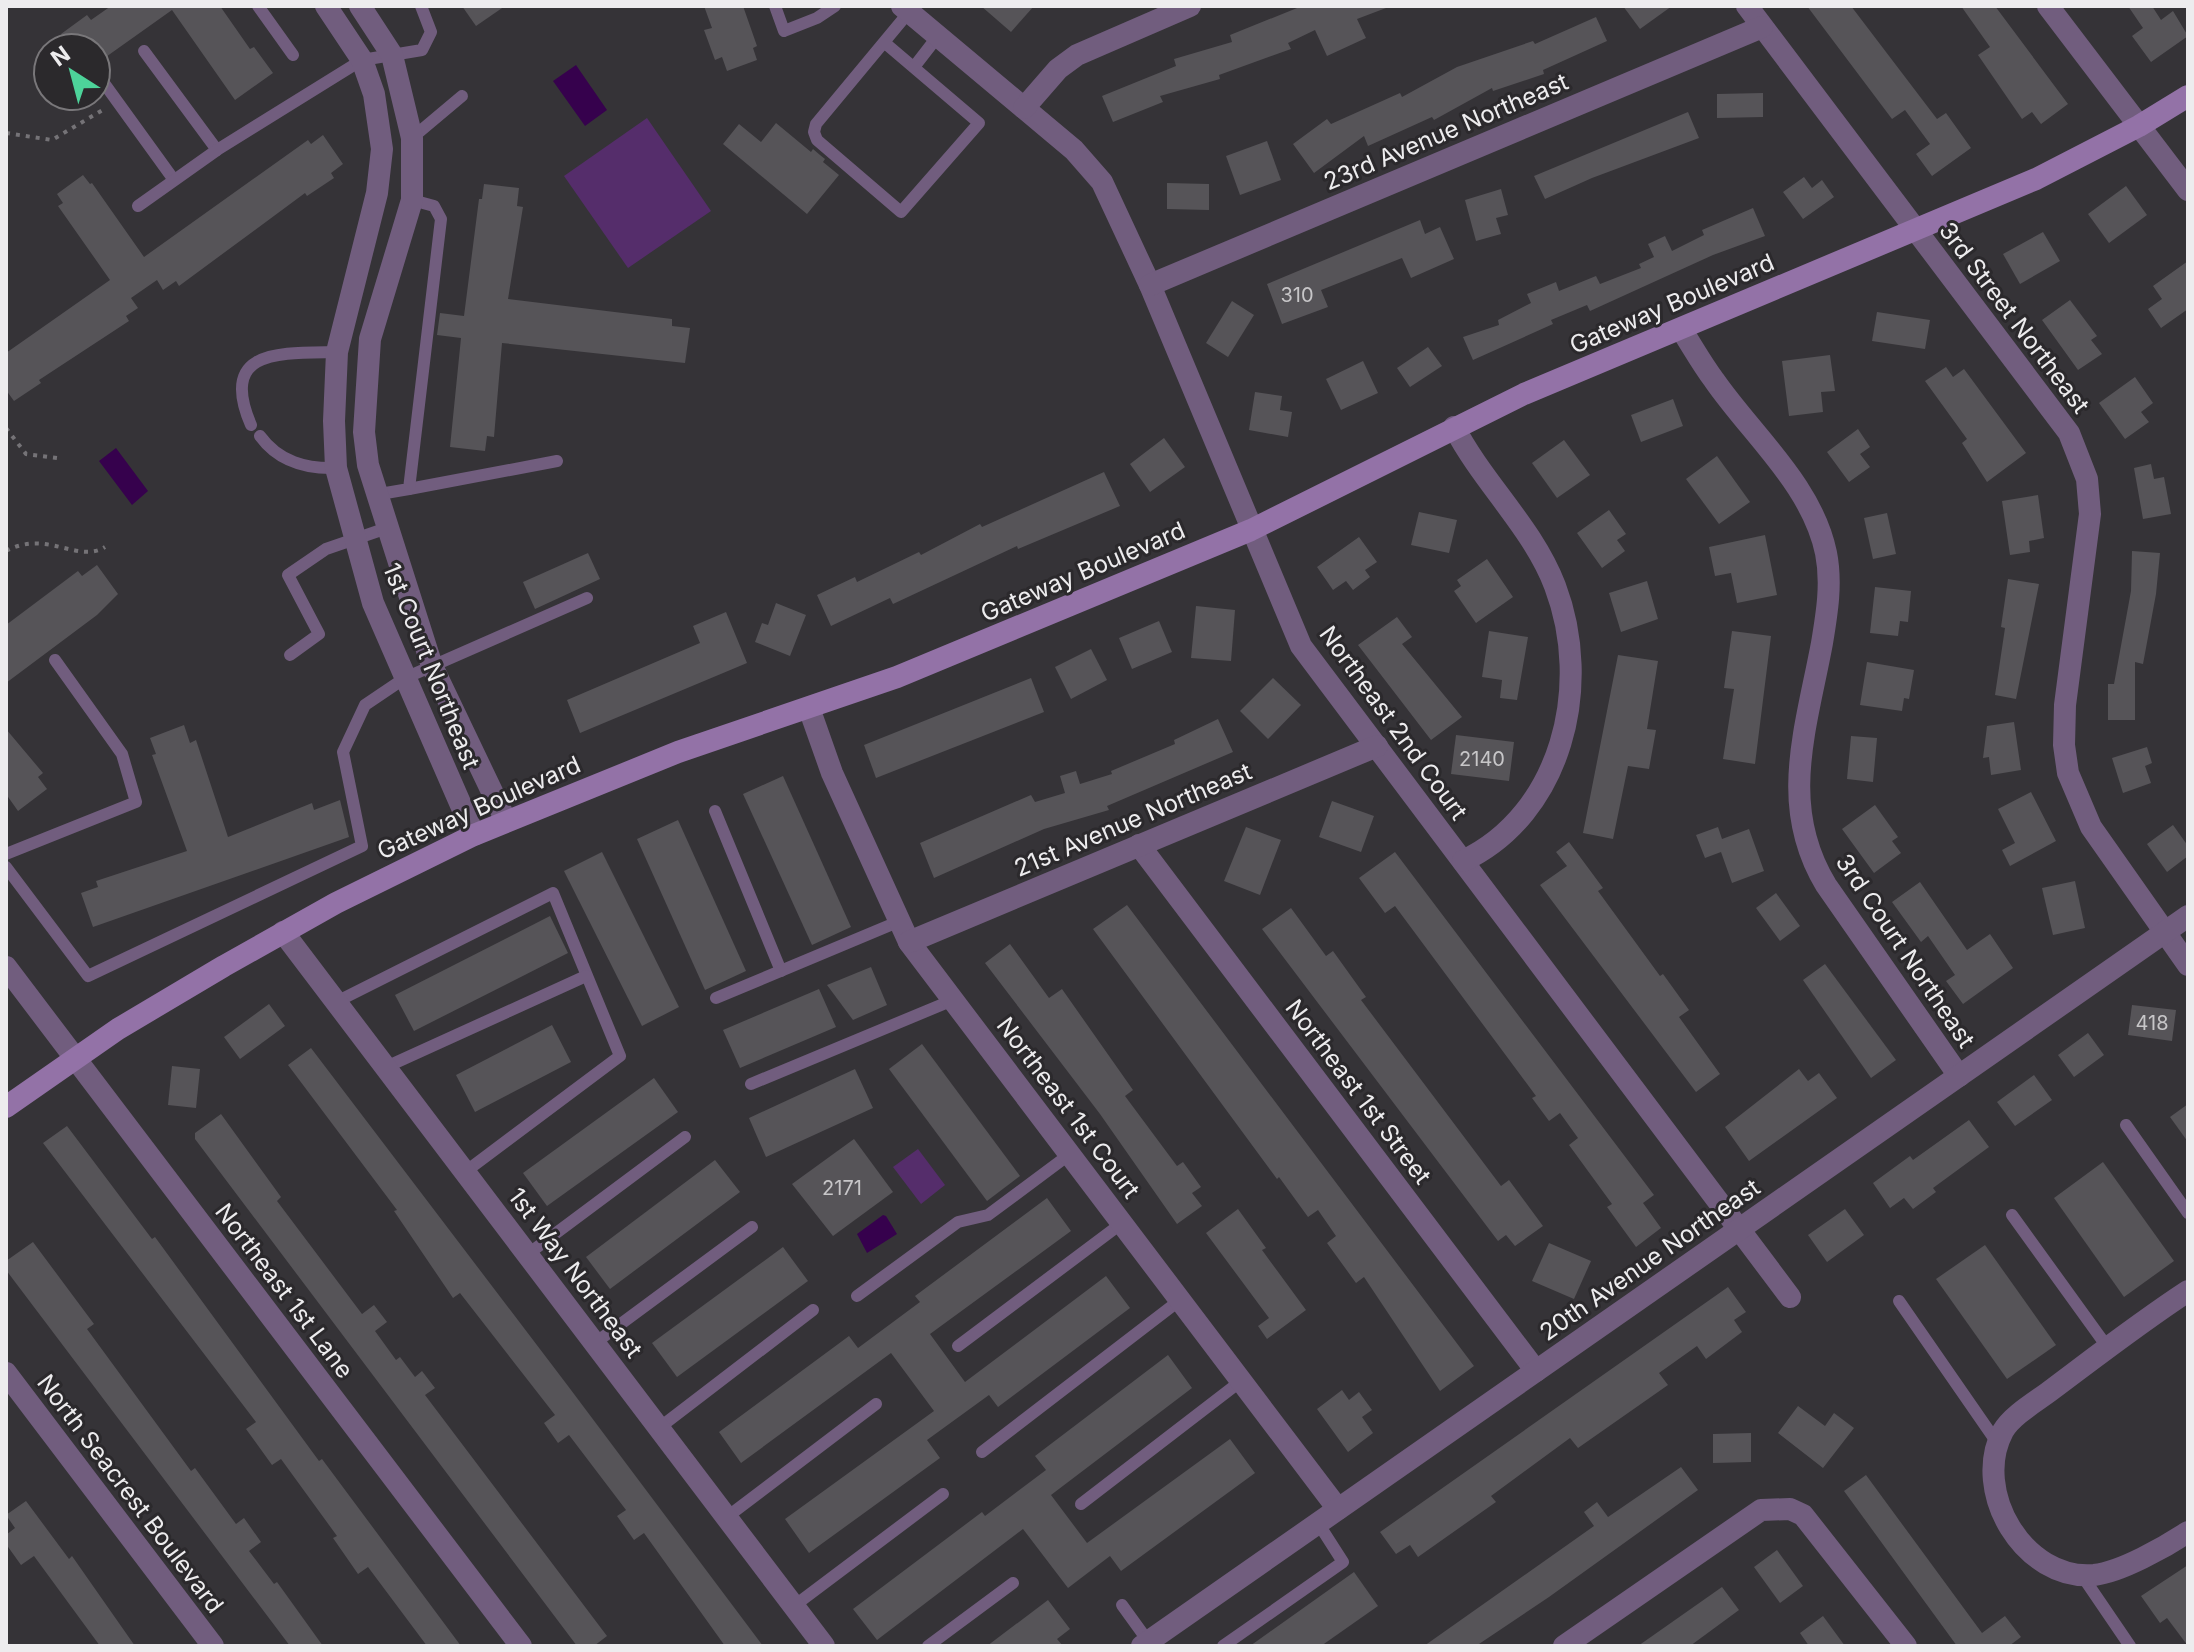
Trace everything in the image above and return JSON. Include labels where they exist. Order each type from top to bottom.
[{"type":"main road","name":"Gateway Boulevard","points":[[6,1107],[75,1058],[283,932],[474,835],[638,767],[897,677],[1251,530],[1454,427],[2036,179],[2139,126],[2188,96]]},
{"type":"street","name":"1st Court Northeast","points":[[326,6],[362,60],[377,106],[382,149],[377,193],[339,342],[334,421],[336,468],[373,603],[474,835]]},
{"type":"street","name":"1st Court Northeast","points":[[360,6],[392,55],[412,138],[412,200],[370,339],[364,432],[374,495],[432,666],[506,821]]},
{"type":"street","points":[[1024,108],[1058,69],[1077,55],[1190,6]]},
{"type":"street","name":"3rd Street Northeast","points":[[1747,6],[2054,413],[2082,463],[2090,514],[2065,705],[2064,745],[2068,773],[2091,827],[2188,965]]},
{"type":"street","points":[[2048,6],[2188,190]]},
{"type":"street","name":"Northeast 2nd Court","points":[[905,9],[1092,168],[1111,196],[1150,285],[1301,646],[1790,1297]]},
{"type":"street","name":"23rd Avenue Northeast","points":[[1150,285],[1762,27]]},
{"type":"street","name":"3rd Court Northeast","points":[[1681,329],[1714,380],[1807,504],[1826,553],[1828,608],[1797,788],[1800,823],[1807,848],[1826,885],[1959,1076]]},
{"type":"street","points":[[1454,427],[1472,459],[1535,546],[1555,586],[1569,658],[1564,731],[1554,765],[1542,790],[1506,834],[1463,861]]},
{"type":"street","name":"Northeast 1st Court","points":[[809,708],[838,785],[909,942],[1338,1509]]},
{"type":"street","name":"21st Avenue Northeast","points":[[909,942],[1377,746]]},
{"type":"street","name":"Northeast 1st Street","points":[[1139,845],[1536,1371]]},
{"type":"street","name":"20th Avenue Northeast","points":[[1145,1644],[2188,916]]},
{"type":"street","name":"1st Way Northeast","points":[[283,932],[824,1646]]},
{"type":"street","name":"Northeast 1st Lane","points":[[6,967],[521,1646]]},
{"type":"street","points":[[2188,1291],[2108,1348],[2005,1429],[1998,1444],[1995,1487],[2013,1532],[2043,1560],[2081,1574],[2096,1575],[2139,1559],[2188,1532]]},
{"type":"street","name":"North Seacrest Boulevard","points":[[6,1373],[213,1646]]},
{"type":"street","points":[[1564,1646],[1761,1510],[1775,1507],[1803,1515],[1814,1526],[1906,1646]]},
{"type":"lane","points":[[258,6],[293,55]]},
{"type":"lane","points":[[138,206],[217,150],[362,60],[422,50],[431,32],[421,6]]},
{"type":"lane","points":[[775,6],[784,31],[817,18],[835,6]]},
{"type":"lane","points":[[885,43],[979,123],[901,212],[817,140],[814,132],[816,124],[885,43],[905,9]]},
{"type":"lane","points":[[914,67],[938,36]]},
{"type":"lane","points":[[144,51],[217,150]]},
{"type":"lane","points":[[112,94],[174,180]]},
{"type":"lane","points":[[412,138],[462,96]]},
{"type":"lane","points":[[409,489],[441,219],[434,206],[412,200]]},
{"type":"lane","points":[[251,425],[241,389],[244,372],[251,365],[339,342],[370,339]]},
{"type":"lane","points":[[260,436],[277,453],[301,466],[336,468]]},
{"type":"lane","points":[[374,495],[557,461]]},
{"type":"lane","points":[[290,655],[319,634],[288,575],[326,549],[353,537],[387,528]]},
{"type":"lane","points":[[6,867],[88,976],[362,846],[343,752],[365,705],[405,678],[587,598]]},
{"type":"lane","points":[[6,854],[136,802],[122,754],[55,660]]},
{"type":"lane","points":[[715,811],[781,971]]},
{"type":"lane","points":[[336,1002],[553,893],[620,1056],[465,1172]]},
{"type":"lane","points":[[716,998],[900,921]]},
{"type":"lane","points":[[386,1067],[586,976]]},
{"type":"lane","points":[[751,1084],[953,1000]]},
{"type":"lane","points":[[2126,1125],[2188,1213]]},
{"type":"lane","points":[[528,1254],[685,1137]]},
{"type":"lane","points":[[857,1296],[958,1222],[988,1215],[1070,1154]]},
{"type":"lane","points":[[2012,1215],[2108,1348]]},
{"type":"lane","points":[[958,1346],[1122,1223]]},
{"type":"lane","points":[[595,1343],[752,1227]]},
{"type":"lane","points":[[982,1452],[1180,1300]]},
{"type":"lane","points":[[1899,1301],[1998,1444]]},
{"type":"lane","points":[[659,1428],[813,1310]]},
{"type":"lane","points":[[1081,1504],[1241,1381]]},
{"type":"lane","points":[[727,1517],[876,1404]]},
{"type":"lane","points":[[794,1606],[943,1494]]},
{"type":"lane","points":[[1223,1646],[1343,1562],[1318,1523]]},
{"type":"lane","points":[[2081,1574],[2130,1646]]},
{"type":"lane","points":[[928,1646],[1013,1583]]},
{"type":"lane","points":[[1122,1605],[1145,1644]]},
{"type":"path","points":[[6,133],[52,140],[100,112]]},
{"type":"path","points":[[6,428],[26,454],[57,458]]},
{"type":"path","points":[[6,551],[31,543],[50,543],[88,554],[105,547]]},
{"type":"shaded area","points":[[576,65],[607,110],[585,126],[553,81]]},
{"type":"shaded area","points":[[647,118],[711,211],[628,268],[564,176]]},
{"type":"shaded area","points":[[116,448],[148,491],[132,505],[99,461]]},
{"type":"shaded area","points":[[918,1149],[945,1185],[921,1204],[893,1167]]},
{"type":"shaded area","points":[[883,1215],[897,1234],[867,1253],[857,1234]]},
{"type":"building","points":[[111,6],[220,6],[250,49],[254,47],[273,73],[235,100],[172,10],[112,53],[112,32],[64,32],[87,15],[91,20]]},
{"type":"building","points":[[462,6],[505,6],[476,26]]},
{"type":"building","points":[[704,6],[743,6],[757,46],[753,48],[757,60],[727,71],[722,57],[715,60],[704,30],[712,28]]},
{"type":"building","points":[[981,6],[1034,6],[1011,32]]},
{"type":"building","points":[[1302,6],[1386,8],[1357,19],[1366,38],[1327,56],[1315,30],[1288,43],[1291,49],[1219,75],[1220,79],[1160,96],[1163,102],[1113,122],[1102,96],[1176,66],[1174,59],[1232,42],[1230,35]]},
{"type":"building","points":[[1623,6],[1672,6],[1640,29]]},
{"type":"building","points":[[1807,6],[1851,6],[1937,119],[1946,113],[1971,148],[1932,176],[1916,154],[1930,144],[1905,110],[1892,119]]},
{"type":"building","points":[[1961,6],[1995,6],[2068,104],[2041,124],[2032,112],[2022,119],[1978,55],[1990,47]]},
{"type":"building","points":[[2128,6],[2152,6],[2161,20],[2173,11],[2188,36],[2151,62],[2132,36],[2143,28]]},
{"type":"building","points":[[1596,17],[1607,41],[1543,70],[1544,74],[1493,91],[1492,88],[1434,120],[1432,117],[1368,146],[1364,136],[1314,173],[1293,144],[1327,119],[1331,124],[1400,93],[1402,97],[1457,67],[1533,41],[1535,44]]},
{"type":"building","points":[[1763,93],[1763,117],[1717,118],[1717,94]]},
{"type":"building","points":[[1688,112],[1699,138],[1545,199],[1534,176]]},
{"type":"building","points":[[776,123],[811,152],[813,149],[839,175],[807,214],[723,144],[739,124],[761,142]]},
{"type":"building","points":[[323,135],[343,164],[331,173],[334,178],[307,196],[305,193],[179,286],[176,281],[163,290],[157,280],[131,298],[138,308],[126,316],[129,321],[39,380],[41,383],[14,401],[6,390],[6,353],[110,280],[58,206],[63,203],[57,194],[83,175],[92,183],[144,257],[308,140],[311,144]]},
{"type":"building","points":[[1267,141],[1281,180],[1240,195],[1226,156]]},
{"type":"building","points":[[1804,177],[1812,188],[1822,180],[1834,197],[1803,219],[1783,192]]},
{"type":"building","points":[[1167,183],[1209,184],[1209,210],[1167,209]]},
{"type":"building","points":[[484,184],[519,188],[517,206],[523,207],[508,299],[672,319],[672,326],[690,328],[685,363],[502,343],[494,437],[487,436],[485,451],[450,447],[461,338],[437,335],[440,313],[464,316],[479,199],[482,199]]},
{"type":"building","points":[[2126,186],[2147,215],[2109,243],[2088,214]]},
{"type":"building","points":[[1501,189],[1508,215],[1496,218],[1501,234],[1476,241],[1465,200]]},
{"type":"building","points":[[1753,208],[1765,236],[1713,255],[1590,311],[1587,305],[1551,320],[1553,324],[1473,360],[1463,337],[1499,325],[1498,320],[1531,303],[1527,294],[1556,282],[1559,291],[1596,276],[1600,284],[1641,268],[1639,264],[1654,257],[1648,244],[1665,236],[1672,251],[1704,235],[1702,230]]},
{"type":"building","points":[[1420,220],[1425,234],[1440,227],[1454,259],[1411,278],[1402,258],[1321,290],[1328,307],[1282,324],[1267,284]]},
{"type":"building","points":[[2043,232],[2060,261],[2020,284],[2003,254]]},
{"type":"building","points":[[2188,261],[2188,309],[2161,328],[2148,309],[2162,299],[2153,286]]},
{"type":"building","points":[[2070,300],[2097,336],[2091,340],[2102,354],[2078,370],[2042,320]]},
{"type":"building","points":[[1232,301],[1254,315],[1228,357],[1206,343]]},
{"type":"building","points":[[1877,312],[1930,320],[1925,349],[1872,341]]},
{"type":"building","points":[[1428,347],[1442,366],[1410,387],[1397,368]]},
{"type":"building","points":[[1830,355],[1835,391],[1821,392],[1823,412],[1789,416],[1782,361]]},
{"type":"building","points":[[1363,361],[1378,393],[1341,410],[1326,379]]},
{"type":"building","points":[[1946,367],[1953,377],[1964,369],[2026,453],[1987,482],[1962,443],[1967,439],[1925,381]]},
{"type":"building","points":[[2135,377],[2153,403],[2141,412],[2149,422],[2125,439],[2099,403]]},
{"type":"building","points":[[1255,392],[1282,396],[1280,410],[1292,412],[1288,437],[1249,430]]},
{"type":"building","points":[[1673,399],[1683,426],[1641,442],[1631,415]]},
{"type":"building","points":[[1858,429],[1870,447],[1860,454],[1870,467],[1849,482],[1827,452]]},
{"type":"building","points":[[1164,438],[1185,467],[1150,492],[1130,464]]},
{"type":"building","points":[[1564,440],[1590,475],[1557,498],[1532,463]]},
{"type":"building","points":[[1717,456],[1750,502],[1719,524],[1686,479]]},
{"type":"building","points":[[2151,464],[2154,479],[2164,477],[2171,514],[2143,519],[2134,468]]},
{"type":"building","points":[[1104,472],[1120,506],[1018,549],[1017,546],[893,604],[890,598],[831,626],[817,595],[855,577],[857,582],[919,552],[921,555],[980,524],[982,527]]},
{"type":"building","points":[[2038,495],[2044,538],[2029,541],[2030,552],[2010,555],[2002,501]]},
{"type":"building","points":[[1609,510],[1626,534],[1617,540],[1625,551],[1602,568],[1577,533]]},
{"type":"building","points":[[1419,512],[1457,520],[1449,553],[1411,545]]},
{"type":"building","points":[[1887,513],[1896,554],[1873,559],[1864,518]]},
{"type":"building","points":[[1765,535],[1777,595],[1737,603],[1731,573],[1715,576],[1709,547]]},
{"type":"building","points":[[1359,537],[1377,562],[1365,570],[1370,577],[1353,590],[1346,581],[1333,590],[1317,567]]},
{"type":"building","points":[[2132,551],[2160,553],[2156,594],[2143,664],[2135,662],[2135,720],[2108,720],[2108,684],[2114,684],[2131,591]]},
{"type":"building","points":[[588,553],[600,579],[535,609],[523,582]]},
{"type":"building","points":[[1487,559],[1513,597],[1476,623],[1454,591],[1461,586],[1457,580]]},
{"type":"building","points":[[97,565],[118,594],[97,615],[6,683],[6,625],[78,571],[82,576]]},
{"type":"building","points":[[2008,579],[2039,584],[2016,699],[1995,695],[2005,628],[2001,627]]},
{"type":"building","points":[[1647,581],[1658,619],[1621,632],[1609,593]]},
{"type":"building","points":[[1875,587],[1911,591],[1908,622],[1900,621],[1898,636],[1870,633]]},
{"type":"building","points":[[776,603],[806,615],[790,656],[755,642],[762,623],[768,625]]},
{"type":"building","points":[[1196,606],[1235,610],[1231,661],[1191,658]]},
{"type":"building","points":[[726,612],[747,663],[580,733],[567,700],[700,643],[693,626]]},
{"type":"building","points":[[1397,617],[1412,637],[1402,644],[1462,717],[1431,740],[1358,645]]},
{"type":"building","points":[[1159,621],[1172,652],[1132,669],[1119,638]]},
{"type":"building","points":[[1489,631],[1528,637],[1517,700],[1500,698],[1502,680],[1482,677]]},
{"type":"building","points":[[1732,631],[1771,636],[1755,764],[1723,759],[1734,689],[1724,688]]},
{"type":"building","points":[[1091,649],[1107,680],[1071,699],[1055,667]]},
{"type":"building","points":[[1618,655],[1658,661],[1647,729],[1656,730],[1649,769],[1628,766],[1613,839],[1583,833]]},
{"type":"building","points":[[1867,662],[1914,670],[1909,699],[1904,698],[1902,711],[1860,705]]},
{"type":"building","points":[[1031,678],[1044,712],[876,778],[864,745]]},
{"type":"building","points":[[1273,678],[1301,705],[1268,739],[1240,711]]},
{"type":"building","points":[[1218,719],[1233,752],[1107,806],[1109,810],[1044,829],[934,878],[920,843],[1031,795],[1035,802],[1065,793],[1060,776],[1076,771],[1080,784],[1112,774],[1111,771],[1175,744],[1174,740]]},
{"type":"building","points":[[2014,722],[2021,770],[1991,775],[1989,757],[1983,758],[1987,726]]},
{"type":"building","points":[[184,725],[190,743],[196,740],[228,837],[312,803],[314,810],[340,800],[349,837],[93,927],[81,893],[98,887],[96,881],[187,851],[152,755],[156,754],[150,738]]},
{"type":"building","points":[[6,729],[43,773],[38,777],[47,789],[18,811],[6,794]]},
{"type":"building","points":[[1456,735],[1514,742],[1509,781],[1451,774]]},
{"type":"building","points":[[1851,736],[1877,738],[1873,782],[1847,779]]},
{"type":"building","points":[[2147,747],[2152,763],[2145,766],[2151,783],[2123,793],[2112,758]]},
{"type":"building","points":[[783,776],[851,927],[812,945],[743,794]]},
{"type":"building","points":[[2031,792],[2056,841],[2010,866],[2002,850],[2015,843],[1998,809]]},
{"type":"building","points":[[1332,801],[1374,816],[1361,852],[1319,837]]},
{"type":"building","points":[[1875,805],[1898,837],[1892,841],[1901,853],[1874,873],[1842,829]]},
{"type":"building","points":[[678,820],[746,971],[705,990],[637,839]]},
{"type":"building","points":[[2173,825],[2188,846],[2188,856],[2167,872],[2147,844]]},
{"type":"building","points":[[1246,827],[1281,840],[1260,895],[1224,881]]},
{"type":"building","points":[[1718,827],[1722,839],[1749,829],[1764,871],[1732,883],[1721,852],[1705,858],[1696,835]]},
{"type":"building","points":[[1569,842],[1603,888],[1598,891],[1689,1010],[1679,1017],[1720,1074],[1696,1092],[1540,885],[1567,866],[1556,852]]},
{"type":"building","points":[[602,852],[679,1007],[642,1026],[564,871]]},
{"type":"building","points":[[1395,852],[1654,1195],[1643,1203],[1661,1228],[1636,1247],[1607,1207],[1612,1204],[1569,1145],[1578,1138],[1560,1113],[1549,1121],[1532,1098],[1536,1096],[1395,906],[1385,913],[1359,878]]},
{"type":"building","points":[[2075,881],[2085,928],[2053,935],[2042,888]]},
{"type":"building","points":[[1920,882],[1967,950],[1990,934],[2013,968],[1963,1004],[1946,981],[1955,975],[1928,936],[1921,942],[1892,902]]},
{"type":"building","points":[[1776,893],[1800,926],[1780,941],[1756,908]]},
{"type":"building","points":[[1127,905],[1474,1366],[1440,1391],[1364,1277],[1356,1283],[1327,1243],[1336,1236],[1318,1210],[1308,1217],[1279,1177],[1277,1179],[1093,929]]},
{"type":"building","points":[[1291,908],[1326,956],[1333,951],[1366,997],[1361,1000],[1501,1186],[1509,1180],[1543,1226],[1515,1246],[1506,1235],[1498,1241],[1262,929]]},
{"type":"building","points":[[550,916],[568,953],[414,1031],[395,995]]},
{"type":"building","points":[[1010,944],[1049,998],[1062,989],[1133,1090],[1125,1096],[1177,1166],[1183,1162],[1201,1187],[1192,1193],[1202,1206],[1177,1224],[1100,1114],[985,963]]},
{"type":"building","points":[[1825,964],[1896,1060],[1871,1078],[1803,980]]},
{"type":"building","points":[[871,967],[887,1005],[853,1020],[827,985]]},
{"type":"building","points":[[819,989],[836,1027],[740,1068],[723,1030]]},
{"type":"building","points":[[269,1004],[285,1026],[240,1059],[224,1037]]},
{"type":"building","points":[[2132,1005],[2176,1010],[2172,1041],[2128,1035]]},
{"type":"building","points":[[552,1025],[571,1062],[475,1112],[456,1075]]},
{"type":"building","points":[[2088,1033],[2104,1055],[2074,1077],[2058,1055]]},
{"type":"building","points":[[922,1044],[1020,1176],[987,1201],[889,1069]]},
{"type":"building","points":[[311,1048],[763,1646],[725,1646],[644,1533],[634,1540],[617,1516],[626,1510],[569,1435],[558,1443],[544,1423],[555,1415],[460,1293],[453,1298],[394,1211],[397,1210],[288,1065]]},
{"type":"building","points":[[172,1066],[200,1069],[196,1108],[168,1105]]},
{"type":"building","points":[[855,1069],[873,1108],[766,1157],[749,1118]]},
{"type":"building","points":[[1799,1069],[1808,1081],[1819,1073],[1837,1098],[1749,1161],[1725,1127]]},
{"type":"building","points":[[2034,1075],[2052,1100],[2015,1126],[1997,1102]]},
{"type":"building","points":[[654,1078],[678,1112],[547,1206],[523,1173]]},
{"type":"building","points":[[2188,1104],[2188,1142],[2170,1117]]},
{"type":"building","points":[[221,1114],[281,1197],[277,1201],[362,1314],[374,1305],[387,1322],[375,1331],[396,1360],[400,1357],[415,1377],[422,1371],[435,1388],[425,1395],[607,1636],[594,1646],[577,1646],[195,1139],[195,1133]]},
{"type":"building","points":[[1969,1120],[1989,1147],[1933,1188],[1936,1192],[1913,1209],[1904,1198],[1890,1208],[1873,1183],[1910,1156],[1913,1160]]},
{"type":"building","points":[[67,1126],[152,1239],[155,1237],[319,1461],[322,1459],[461,1646],[427,1646],[368,1567],[358,1574],[333,1538],[337,1536],[281,1459],[272,1465],[246,1429],[256,1422],[43,1143]]},
{"type":"building","points":[[854,1139],[893,1192],[833,1236],[792,1184]]},
{"type":"building","points":[[715,1160],[740,1192],[610,1289],[586,1257]]},
{"type":"building","points":[[2103,1162],[2174,1261],[2124,1297],[2054,1198]]},
{"type":"building","points":[[1047,1198],[1071,1231],[930,1334],[965,1382],[1106,1276],[1130,1308],[998,1407],[989,1395],[927,1440],[940,1458],[809,1553],[785,1519],[934,1411],[891,1353],[741,1463],[719,1432],[849,1336],[858,1348],[920,1302],[915,1296]]},
{"type":"building","points":[[1238,1209],[1266,1248],[1262,1250],[1306,1310],[1267,1339],[1258,1326],[1269,1318],[1206,1233]]},
{"type":"building","points":[[1845,1209],[1864,1235],[1827,1262],[1808,1235]]},
{"type":"building","points":[[33,1242],[94,1324],[87,1329],[191,1471],[195,1468],[236,1524],[244,1518],[261,1542],[249,1551],[274,1584],[277,1582],[323,1646],[290,1646],[6,1270],[6,1261]]},
{"type":"building","points":[[1549,1243],[1591,1261],[1574,1299],[1532,1281]]},
{"type":"building","points":[[1985,1245],[2056,1345],[2007,1379],[1936,1279]]},
{"type":"building","points":[[783,1247],[808,1281],[677,1377],[652,1343]]},
{"type":"building","points":[[1728,1287],[1746,1312],[1734,1320],[1742,1332],[1706,1359],[1697,1346],[1659,1373],[1668,1385],[1578,1448],[1570,1438],[1491,1496],[1496,1502],[1418,1557],[1410,1545],[1396,1554],[1380,1532]]},
{"type":"building","points":[[1168,1355],[1192,1388],[1051,1495],[1087,1543],[1230,1439],[1255,1473],[1121,1571],[1110,1556],[1068,1588],[1023,1529],[877,1640],[853,1609],[982,1512],[985,1516],[1046,1470],[1035,1456]]},
{"type":"building","points":[[1342,1390],[1349,1400],[1359,1392],[1372,1410],[1362,1417],[1373,1433],[1348,1452],[1317,1409]]},
{"type":"building","points":[[1798,1406],[1825,1426],[1834,1413],[1854,1428],[1823,1468],[1778,1433]]},
{"type":"building","points":[[1751,1433],[1751,1462],[1713,1463],[1713,1434]]},
{"type":"building","points":[[1681,1467],[1698,1490],[1549,1597],[1476,1646],[1424,1646],[1594,1526],[1584,1512],[1597,1502],[1608,1517]]},
{"type":"building","points":[[1866,1475],[1982,1633],[2005,1616],[2021,1637],[2009,1646],[1957,1646],[1844,1491]]},
{"type":"building","points":[[26,1501],[69,1559],[72,1556],[135,1646],[100,1646],[34,1556],[21,1565],[6,1544],[6,1535],[15,1528],[6,1515]]},
{"type":"building","points":[[1777,1550],[1803,1586],[1780,1603],[1754,1567]]},
{"type":"building","points":[[2188,1565],[2188,1646],[2167,1618],[2160,1623],[2141,1596]]},
{"type":"building","points":[[1354,1572],[1378,1606],[1321,1646],[1250,1646]]},
{"type":"building","points":[[1722,1587],[1739,1610],[1690,1646],[1638,1646]]},
{"type":"building","points":[[1048,1600],[1070,1629],[1057,1639],[1063,1646],[987,1646]]},
{"type":"building","points":[[1823,1616],[1845,1646],[1809,1646],[1800,1633]]}]
